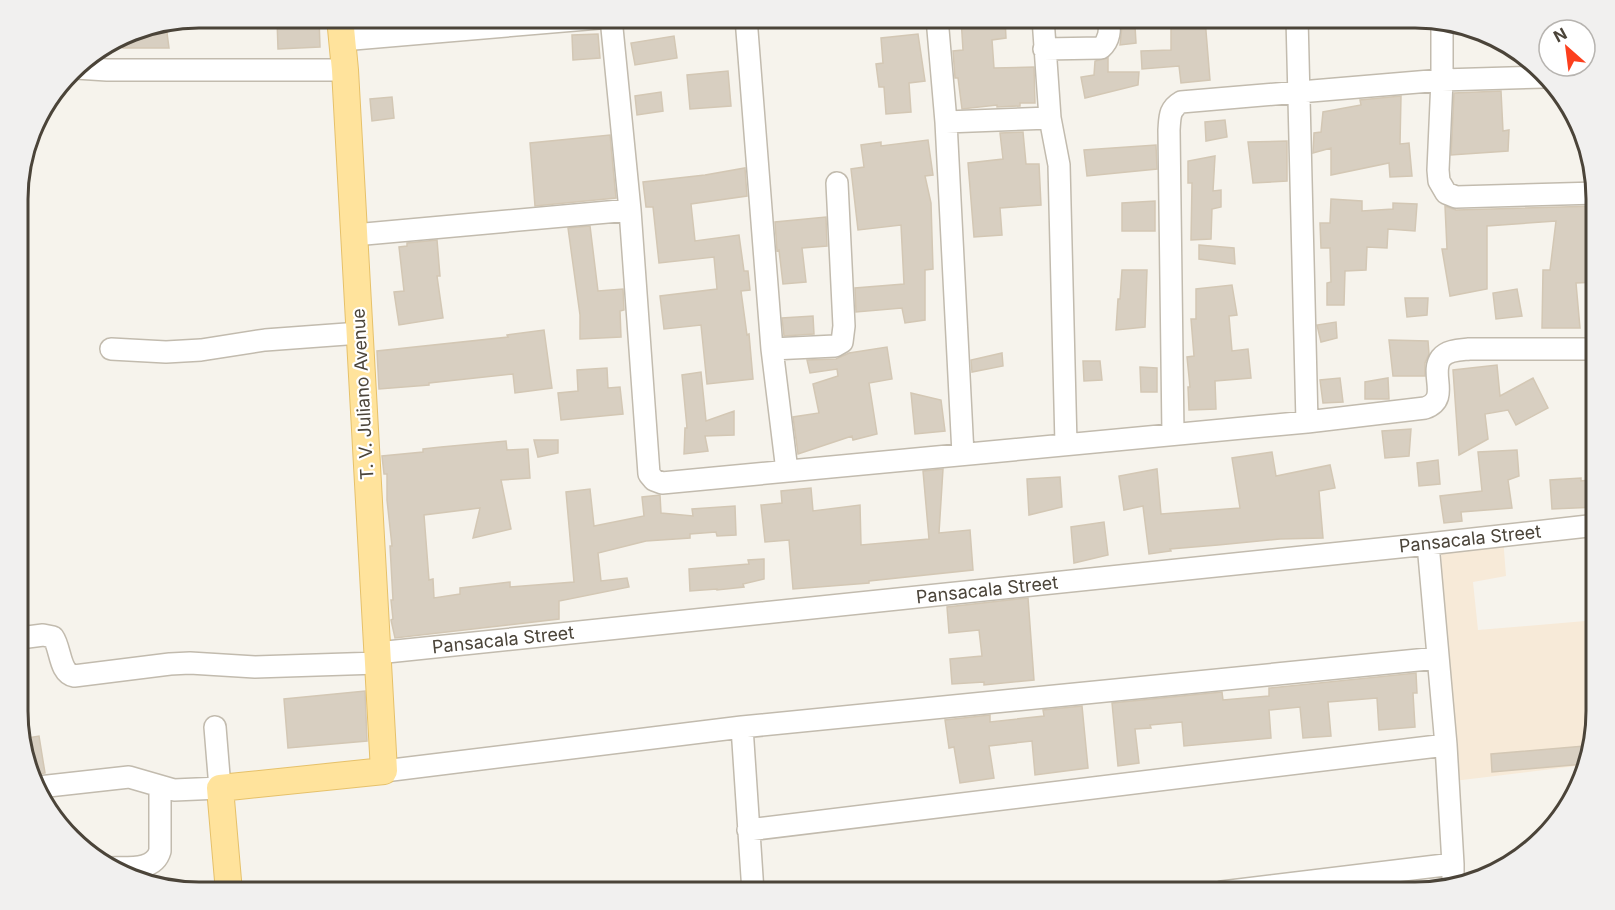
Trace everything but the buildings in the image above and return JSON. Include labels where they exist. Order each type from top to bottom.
[{"type":"main road","name":"T. V. Juliano Avenue","points":[[341,29],[384,771]]},
{"type":"main road","points":[[228,882],[220,788],[384,771]]},
{"type":"street","points":[[612,29],[630,210],[649,474],[654,480],[662,483],[1307,422],[1425,408],[1433,405],[1438,398],[1439,365],[1441,358],[1448,353],[1469,349],[1586,350]]},
{"type":"street","points":[[747,29],[772,349],[787,471]]},
{"type":"street","points":[[938,29],[946,122],[963,454]]},
{"type":"street","points":[[1043,29],[1050,118],[1059,165],[1066,444]]},
{"type":"street","points":[[1044,49],[1101,48],[1106,43],[1108,29]]},
{"type":"street","points":[[1297,29],[1307,422]]},
{"type":"street","points":[[1442,31],[1438,181],[1446,193],[1456,196],[1586,192]]},
{"type":"street","points":[[89,69],[345,70]]},
{"type":"street","points":[[1173,434],[1170,111],[1181,102],[1442,80],[1536,77]]},
{"type":"street","points":[[946,122],[1050,118]]},
{"type":"street","points":[[772,349],[835,346],[842,342],[844,326],[837,183]]},
{"type":"street","points":[[354,235],[630,210]]},
{"type":"street","points":[[111,349],[166,352],[201,350],[265,340],[360,333]]},
{"type":"street","name":"Pansacala Street","points":[[29,637],[43,635],[53,637],[58,646],[64,670],[74,676],[177,664],[255,667],[377,658],[1586,526]]},
{"type":"street","points":[[1355,881],[1453,873],[1446,744],[1428,544]]},
{"type":"street","points":[[384,771],[742,727],[1438,658]]},
{"type":"street","points":[[46,786],[129,777],[160,787],[189,790],[220,788],[215,727]]},
{"type":"street","points":[[742,727],[752,882]]},
{"type":"street","points":[[748,830],[1446,744]]},
{"type":"street","points":[[130,867],[144,866],[158,859],[160,787]]},
{"type":"shaded area","points":[[1503,537],[1506,576],[1473,582],[1478,630],[1586,621],[1586,722],[1577,766],[1454,781],[1441,552]]}]
